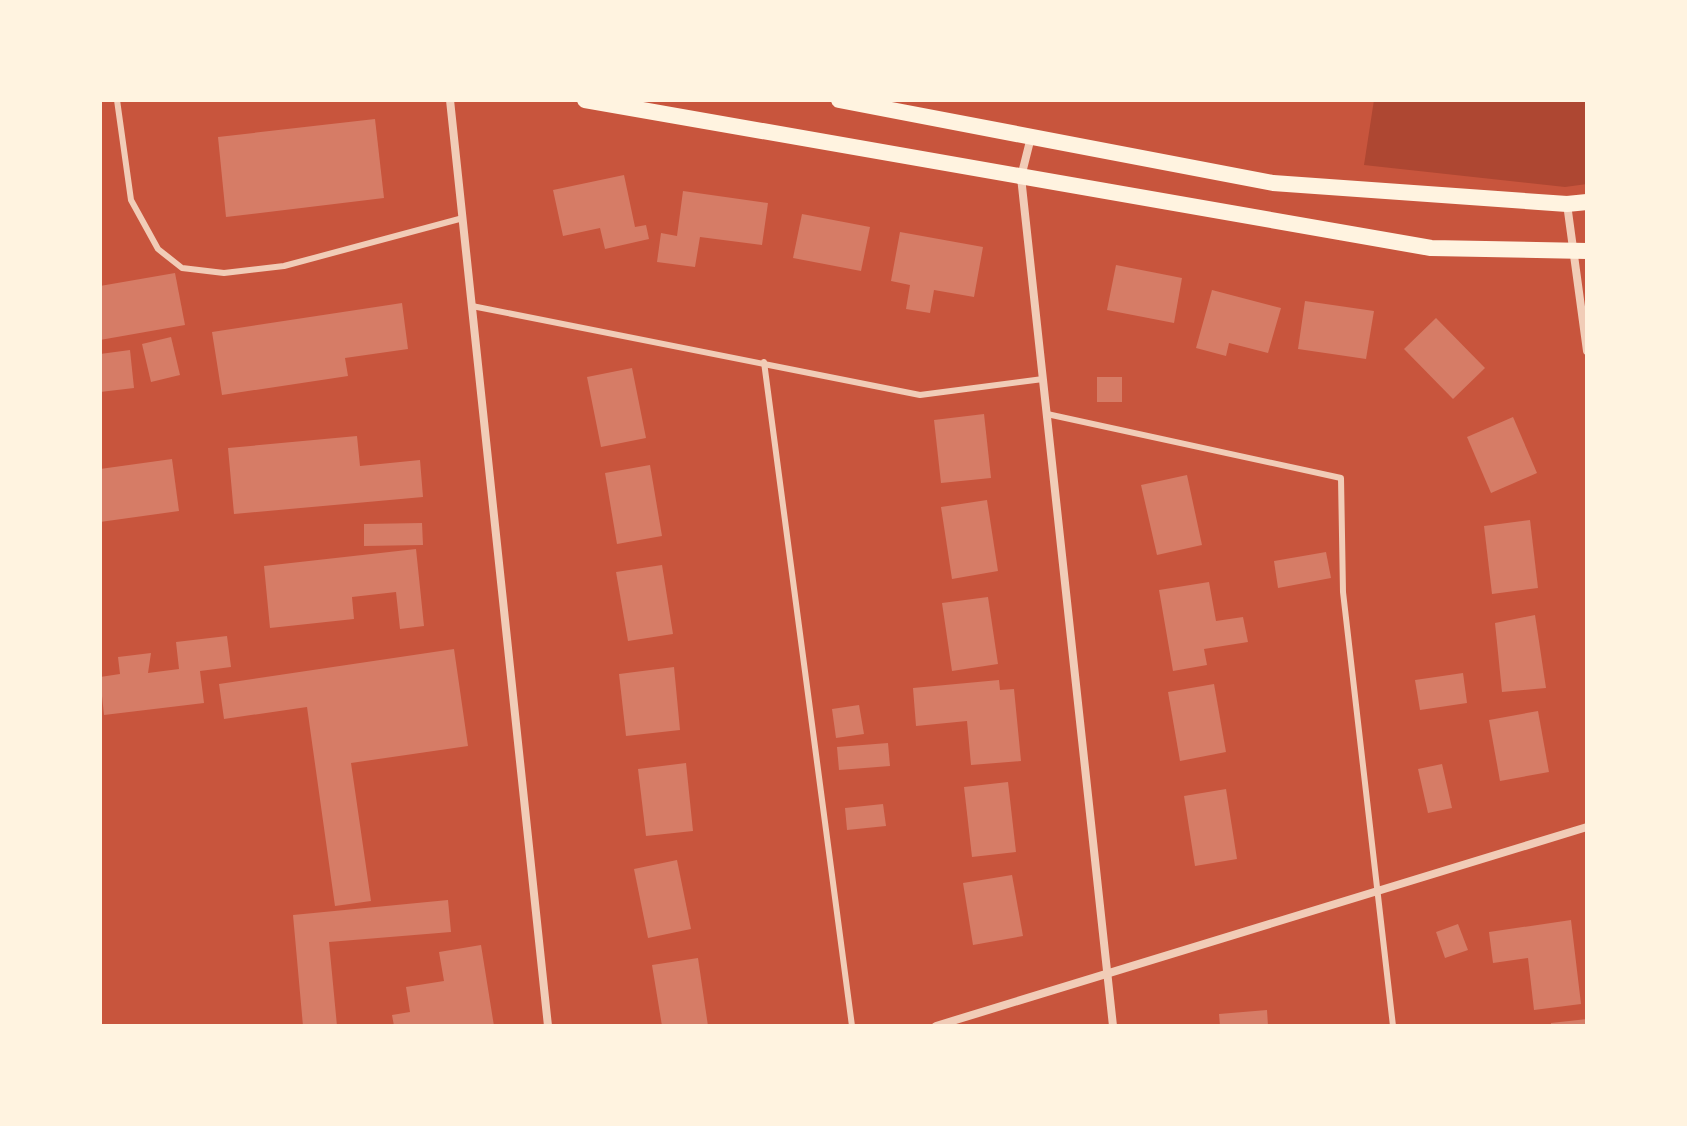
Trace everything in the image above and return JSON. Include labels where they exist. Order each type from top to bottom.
[{"type":"main road","points":[[585,100],[1431,248],[1580,252]]},
{"type":"main road","points":[[839,100],[1273,183],[1567,204],[1587,202]]},
{"type":"street","points":[[450,100],[548,1026]]},
{"type":"street","points":[[1032,136],[1021,177],[1113,1026]]},
{"type":"street","points":[[1567,204],[1580,252],[1587,351]]},
{"type":"street","points":[[936,1026],[1587,827]]},
{"type":"lane","points":[[117,100],[131,200],[158,249],[182,268],[224,273],[284,266],[463,218]]},
{"type":"lane","points":[[472,306],[920,395],[1043,379]]},
{"type":"lane","points":[[764,362],[852,1026]]},
{"type":"lane","points":[[1047,414],[1341,478],[1343,592],[1393,1026]]},
{"type":"shaded area","points":[[1374,100],[1587,100],[1587,184],[1565,187],[1364,165]]},
{"type":"building","points":[[375,119],[384,198],[226,217],[218,137]]},
{"type":"building","points":[[624,175],[635,227],[646,225],[649,239],[605,249],[600,228],[563,236],[553,190]]},
{"type":"building","points":[[683,191],[768,203],[762,245],[700,237],[695,267],[657,262],[661,233],[677,236]]},
{"type":"building","points":[[802,214],[870,227],[861,271],[793,258]]},
{"type":"building","points":[[900,232],[983,247],[974,297],[934,290],[930,313],[906,309],[910,285],[891,281]]},
{"type":"building","points":[[1116,265],[1182,278],[1174,323],[1107,310]]},
{"type":"building","points":[[175,273],[185,325],[100,340],[100,286]]},
{"type":"building","points":[[1212,290],[1281,308],[1268,353],[1229,343],[1226,356],[1196,348]]},
{"type":"building","points":[[1305,301],[1374,311],[1366,359],[1298,349]]},
{"type":"building","points":[[402,303],[408,349],[345,358],[348,376],[222,395],[212,332]]},
{"type":"building","points":[[1436,318],[1485,368],[1453,399],[1404,349]]},
{"type":"building","points":[[171,337],[180,375],[151,382],[142,344]]},
{"type":"building","points":[[130,350],[134,388],[100,392],[100,354]]},
{"type":"building","points":[[632,368],[646,438],[601,447],[587,377]]},
{"type":"building","points":[[1097,377],[1122,377],[1122,402],[1097,402]]},
{"type":"building","points":[[984,414],[991,478],[941,483],[934,420]]},
{"type":"building","points":[[1513,417],[1537,473],[1491,493],[1467,437]]},
{"type":"building","points":[[357,436],[360,466],[420,460],[423,497],[234,514],[228,448]]},
{"type":"building","points":[[172,459],[179,511],[100,522],[100,469]]},
{"type":"building","points":[[650,465],[662,536],[617,544],[605,473]]},
{"type":"building","points":[[1187,475],[1202,545],[1157,555],[1141,485]]},
{"type":"building","points":[[987,500],[998,571],[952,579],[941,507]]},
{"type":"building","points":[[1530,520],[1538,588],[1492,594],[1484,526]]},
{"type":"building","points":[[422,523],[423,545],[364,546],[364,524]]},
{"type":"building","points":[[416,549],[424,626],[400,629],[396,592],[352,597],[354,619],[270,628],[264,566]]},
{"type":"building","points":[[1326,552],[1331,578],[1278,588],[1274,561]]},
{"type":"building","points":[[662,565],[673,634],[628,641],[616,572]]},
{"type":"building","points":[[1209,582],[1216,621],[1243,617],[1248,642],[1204,649],[1207,665],[1173,671],[1159,590]]},
{"type":"building","points":[[988,597],[998,664],[952,671],[942,603]]},
{"type":"building","points":[[1535,615],[1546,688],[1502,692],[1495,623]]},
{"type":"building","points":[[227,636],[231,667],[200,671],[204,703],[104,715],[100,677],[120,674],[118,657],[151,653],[148,673],[179,669],[176,642]]},
{"type":"building","points":[[454,649],[468,746],[351,763],[371,901],[335,906],[307,707],[224,719],[219,684]]},
{"type":"building","points":[[674,667],[680,730],[626,736],[619,674]]},
{"type":"building","points":[[1463,673],[1467,703],[1420,710],[1415,680]]},
{"type":"building","points":[[999,680],[1000,690],[1014,689],[1021,761],[971,765],[967,721],[916,726],[913,688]]},
{"type":"building","points":[[1214,684],[1226,752],[1180,761],[1168,692]]},
{"type":"building","points":[[859,705],[864,734],[836,738],[832,709]]},
{"type":"building","points":[[1538,711],[1549,772],[1500,781],[1489,720]]},
{"type":"building","points":[[888,743],[890,766],[839,770],[837,747]]},
{"type":"building","points":[[686,763],[693,831],[646,836],[638,769]]},
{"type":"building","points":[[1442,764],[1452,808],[1428,813],[1418,769]]},
{"type":"building","points":[[1008,782],[1016,852],[972,857],[964,787]]},
{"type":"building","points":[[1226,789],[1237,859],[1195,866],[1184,796]]},
{"type":"building","points":[[883,804],[886,826],[847,830],[845,808]]},
{"type":"building","points":[[677,860],[691,929],[648,938],[634,869]]},
{"type":"building","points":[[1012,875],[1023,936],[973,945],[963,883]]},
{"type":"building","points":[[448,900],[451,932],[329,942],[337,1026],[303,1026],[293,915]]},
{"type":"building","points":[[1571,920],[1581,1004],[1534,1010],[1528,958],[1493,963],[1489,932]]},
{"type":"building","points":[[1458,924],[1468,950],[1445,958],[1436,932]]},
{"type":"building","points":[[481,945],[494,1026],[394,1026],[392,1015],[410,1012],[406,987],[444,981],[439,952]]},
{"type":"building","points":[[698,958],[708,1026],[662,1026],[652,965]]},
{"type":"building","points":[[1267,1010],[1268,1026],[1220,1026],[1219,1014]]},
{"type":"building","points":[[1587,1019],[1587,1026],[1551,1026],[1551,1023]]}]
